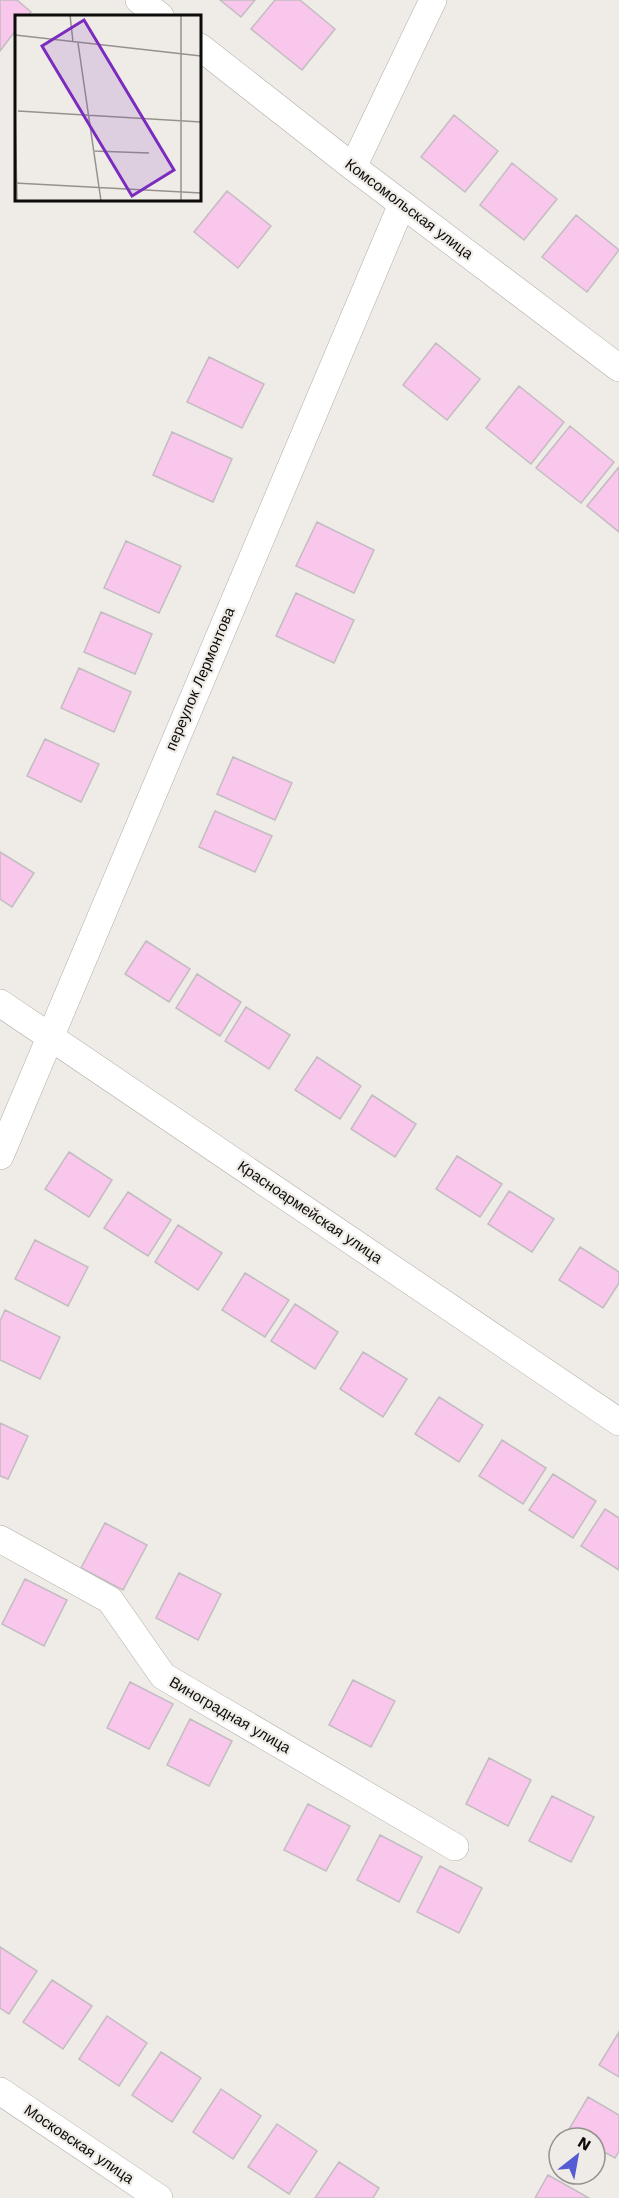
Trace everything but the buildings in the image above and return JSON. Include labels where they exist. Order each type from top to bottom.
[{"type":"street","points":[[139,0],[159,15]]},
{"type":"street","points":[[353,166],[433,0]]},
{"type":"street","name":"Комсомольская улица","points":[[201,48],[619,368]]},
{"type":"street","name":"переулок Лермонтова","points":[[0,1156],[402,204]]},
{"type":"street","name":"Красноармейская улица","points":[[0,1003],[619,1422]]},
{"type":"street","name":"Виноградная улица","points":[[0,1539],[110,1600],[163,1676],[455,1847]]},
{"type":"street","name":"Московская улица","points":[[0,2091],[159,2198]]}]
